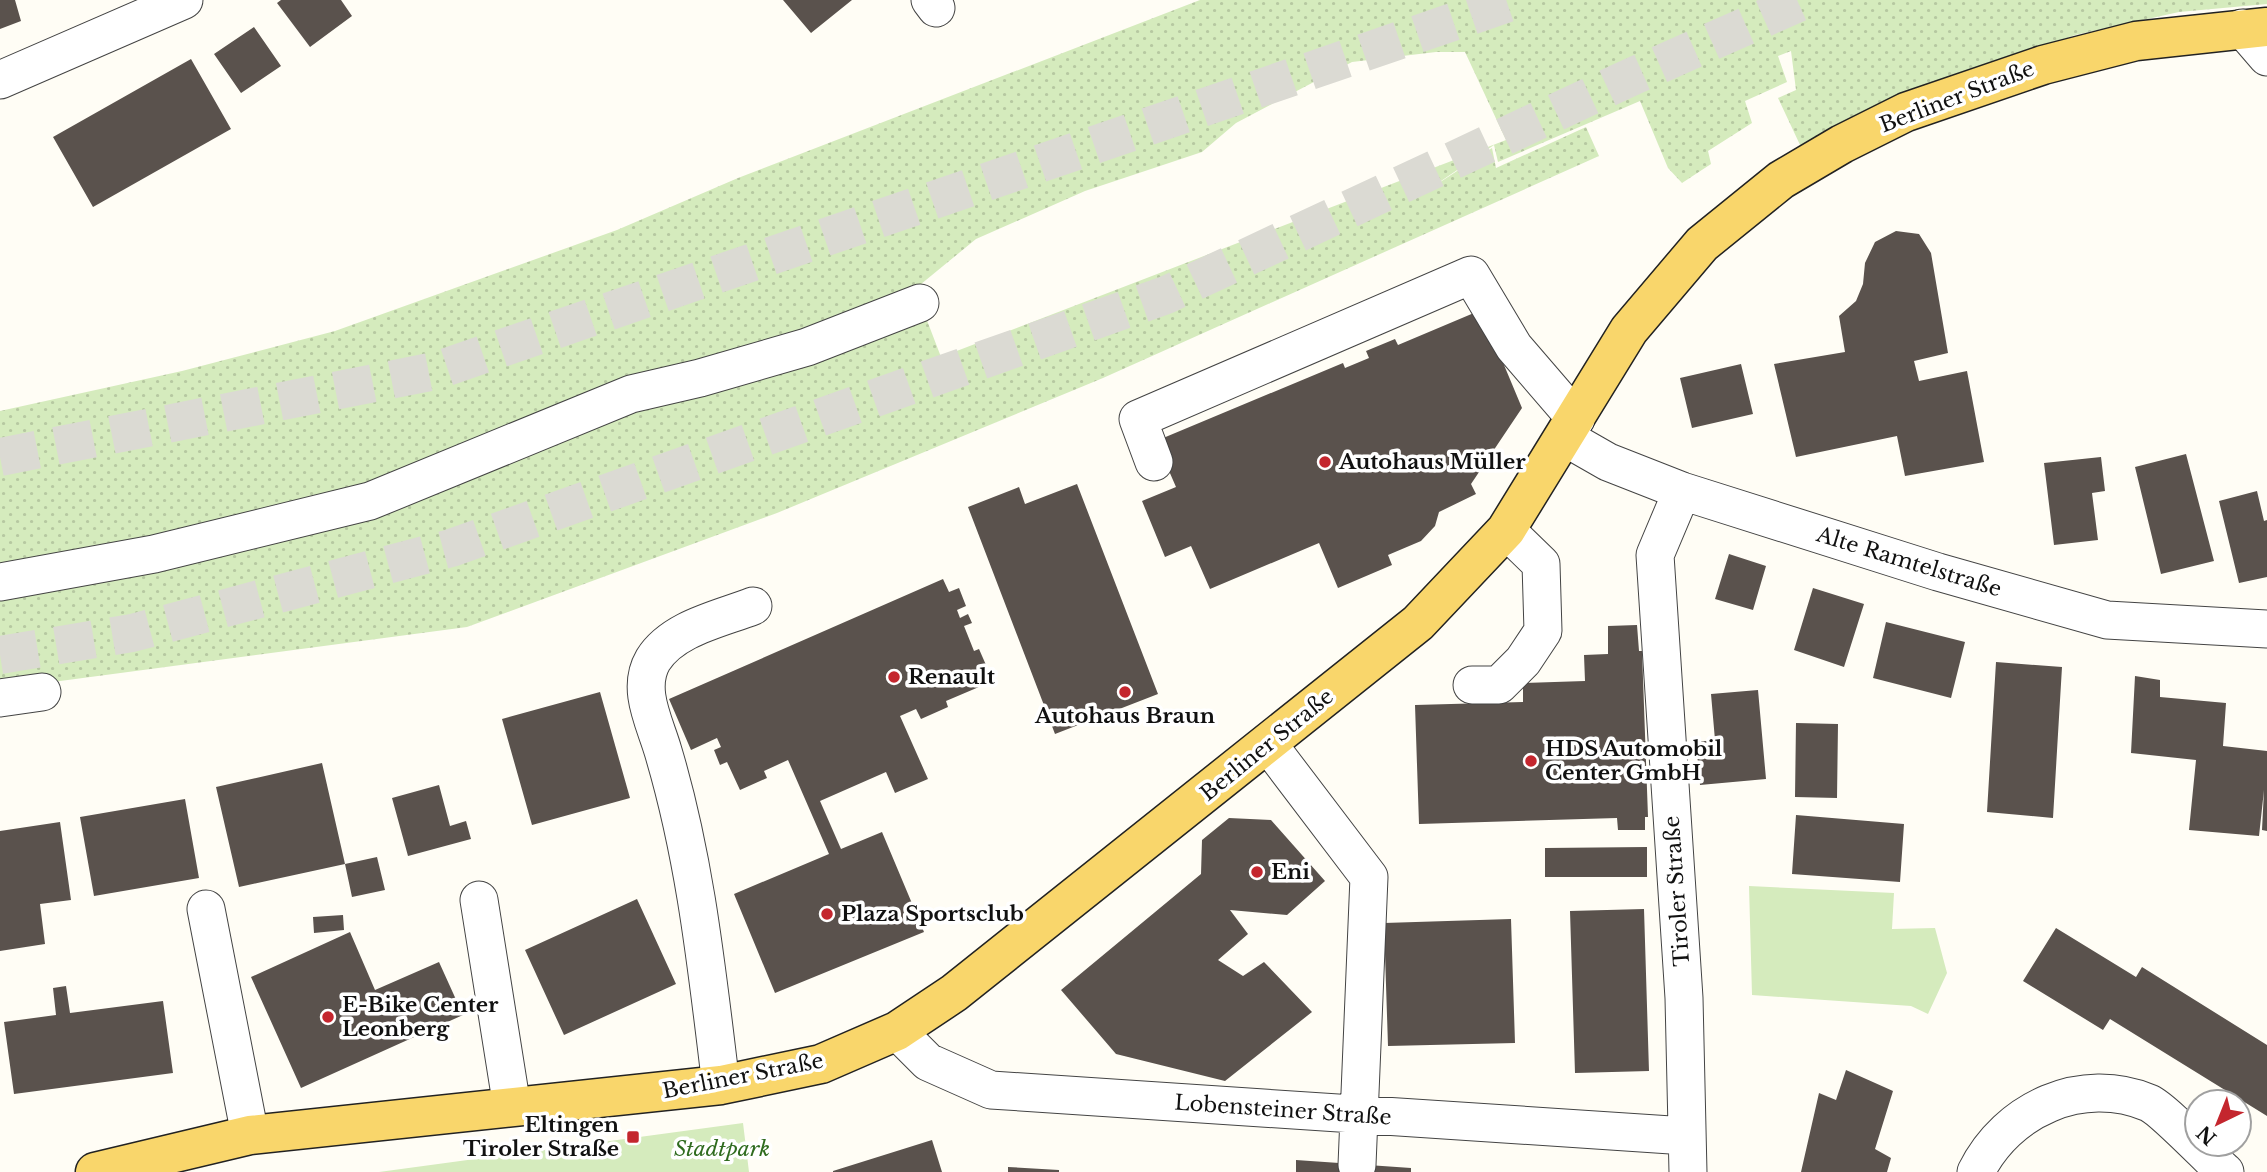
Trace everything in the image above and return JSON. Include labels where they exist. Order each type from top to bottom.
[{"type":"main road","name":"Berliner Straße","points":[[95,1172],[250,1135],[512,1107],[576,1103],[721,1085],[821,1064],[897,1031],[954,993],[1419,623],[1506,530],[1629,330],[1702,244],[1781,180],[1906,112],[2043,65],[2136,41],[2254,28]]},
{"type":"street","points":[[0,80],[184,0]]},
{"type":"street","points":[[2254,28],[2267,57]]},
{"type":"street","name":"Alte Ramtelstraße","points":[[1154,462],[1138,419],[1471,275],[1514,346],[1571,428],[1608,462],[1682,491],[1938,572],[2107,620],[2267,629]]},
{"type":"street","points":[[0,582],[154,554],[370,501],[631,394],[700,378],[807,347],[920,303]]},
{"type":"street","name":"Tiroler Straße","points":[[1682,491],[1655,555],[1684,998],[1687,1154]]},
{"type":"street","points":[[1472,685],[1499,685],[1523,661],[1543,631],[1541,564],[1506,530]]},
{"type":"street","points":[[721,1085],[698,893],[682,814],[644,687],[652,661],[671,639],[753,606]]},
{"type":"street","points":[[0,698],[42,692]]},
{"type":"street","points":[[1268,744],[1369,877],[1357,1165]]},
{"type":"street","points":[[479,900],[512,1107]]},
{"type":"street","points":[[206,908],[250,1135]]},
{"type":"street","name":"Lobensteiner Straße","points":[[897,1031],[928,1062],[991,1090],[1357,1115],[1687,1154]]},
{"type":"street","points":[[1976,1172],[2001,1135],[2022,1115],[2071,1095],[2102,1092],[2150,1104],[2225,1172]]},
{"type":"green space","points":[[1200,0],[2267,0],[2267,4],[2179,12],[2075,35],[1930,88],[1801,147],[1778,98],[1796,90],[1791,51],[1778,56],[1787,82],[1745,101],[1752,123],[1708,151],[1711,164],[1682,183],[1668,168],[1640,101],[1498,162],[1494,145],[1416,198],[1492,148],[1496,168],[1586,127],[1599,156],[1103,378],[777,513],[467,627],[0,689],[0,411],[182,371],[335,331],[617,230],[738,178]],"holes":[[[1436,52],[1465,52],[1506,140],[941,357],[915,289],[976,239],[1085,191],[1202,152],[1236,123],[1352,62]]]},
{"type":"green space","points":[[1749,886],[1894,893],[1892,929],[1935,928],[1947,973],[1928,1014],[1911,1006],[1752,995]]},
{"type":"green space","name":"Stadtpark","points":[[743,1123],[749,1172],[379,1172]]},
{"type":"building","points":[[0,0],[15,0],[21,21],[0,29]]},
{"type":"building","points":[[281,0],[341,0],[352,16],[310,47],[277,3]]},
{"type":"building","points":[[783,0],[852,0],[811,33]]},
{"type":"building","points":[[254,27],[281,66],[241,93],[214,54]]},
{"type":"building","points":[[191,59],[231,129],[93,207],[53,137]]},
{"type":"building","points":[[1896,231],[1919,234],[1931,253],[1948,353],[1914,361],[1919,381],[1967,371],[1984,462],[1905,476],[1897,436],[1796,457],[1774,364],[1845,352],[1839,316],[1856,301],[1863,284],[1865,263],[1875,242]]},
{"type":"building","name":"Autohaus Müller","points":[[1481,310],[1522,408],[1471,484],[1476,494],[1439,512],[1435,526],[1421,541],[1388,555],[1392,565],[1338,588],[1319,543],[1210,589],[1191,546],[1165,557],[1142,501],[1176,487],[1156,441],[1343,363],[1345,368],[1369,358],[1366,351],[1395,339],[1398,345]]},
{"type":"building","points":[[1741,364],[1753,414],[1692,428],[1680,378]]},
{"type":"building","points":[[2186,454],[2214,561],[2161,574],[2135,467]]},
{"type":"building","points":[[2101,457],[2105,491],[2092,493],[2098,540],[2054,545],[2044,463]]},
{"type":"building","points":[[1077,484],[1158,694],[1055,734],[968,507],[1019,487],[1025,504]]},
{"type":"building","points":[[2257,491],[2264,521],[2267,520],[2267,577],[2239,583],[2219,501]]},
{"type":"building","points":[[1729,554],[1766,566],[1753,610],[1715,599]]},
{"type":"building","points":[[943,579],[949,592],[959,588],[966,606],[957,610],[960,618],[968,614],[972,623],[964,626],[974,651],[979,649],[993,681],[946,701],[948,707],[921,719],[916,709],[900,716],[928,779],[895,793],[886,772],[820,801],[841,849],[882,832],[924,932],[775,993],[734,894],[829,854],[788,760],[764,771],[767,778],[740,790],[727,762],[720,765],[714,750],[721,747],[717,738],[691,750],[669,699]]},
{"type":"building","points":[[1813,588],[1864,604],[1844,667],[1794,650]]},
{"type":"building","points":[[1886,622],[1965,642],[1951,698],[1873,678]]},
{"type":"building","name":"HDS Automobil Center GmbH","points":[[1637,625],[1639,651],[1642,651],[1648,817],[1645,817],[1645,830],[1618,830],[1617,818],[1419,824],[1415,705],[1523,702],[1523,683],[1585,681],[1584,655],[1608,654],[1608,626]]},
{"type":"building","points":[[1996,662],[2062,667],[2053,818],[1987,812]]},
{"type":"building","points":[[2135,676],[2160,680],[2160,697],[2226,703],[2223,746],[2267,751],[2267,831],[2262,830],[2264,790],[2259,836],[2189,830],[2196,760],[2131,753]]},
{"type":"building","points":[[1758,690],[1766,779],[1700,785],[1696,742],[1715,740],[1711,694]]},
{"type":"building","points":[[600,692],[630,798],[532,825],[502,719]]},
{"type":"building","points":[[1796,723],[1838,724],[1837,798],[1795,797]]},
{"type":"building","points":[[322,763],[345,864],[239,887],[216,787]]},
{"type":"building","points":[[439,785],[450,826],[466,821],[471,839],[408,856],[392,798]]},
{"type":"building","points":[[185,799],[199,878],[94,896],[80,817]]},
{"type":"building","points":[[1796,815],[1904,824],[1900,882],[1792,874]]},
{"type":"building","points":[[1229,818],[1271,820],[1325,881],[1287,915],[1230,910],[1248,934],[1218,960],[1243,976],[1264,962],[1312,1012],[1225,1081],[1116,1054],[1061,990],[1201,874],[1202,840]]},
{"type":"building","points":[[60,822],[71,900],[40,904],[45,944],[0,951],[0,831]]},
{"type":"building","points":[[1647,847],[1647,877],[1545,877],[1545,848]]},
{"type":"building","points":[[377,857],[385,890],[352,897],[345,864]]},
{"type":"building","points":[[637,899],[676,984],[564,1035],[525,950]]},
{"type":"building","points":[[1644,909],[1649,1071],[1575,1073],[1570,911]]},
{"type":"building","points":[[343,915],[344,930],[314,933],[313,917]]},
{"type":"building","points":[[1511,919],[1515,1043],[1388,1046],[1384,923]]},
{"type":"building","points":[[2056,928],[2136,977],[2142,967],[2267,1045],[2267,1116],[2253,1107],[2253,1088],[2222,1088],[2110,1019],[2103,1030],[2023,981]]},
{"type":"building","name":"E-Bike Center Leonberg","points":[[350,932],[375,990],[439,962],[463,1015],[301,1088],[251,977]]},
{"type":"building","points":[[66,986],[70,1013],[163,1001],[173,1073],[14,1094],[4,1022],[56,1015],[53,988]]},
{"type":"building","points":[[1846,1070],[1893,1091],[1875,1149],[1891,1158],[1887,1172],[1801,1172],[1819,1093],[1836,1100]]},
{"type":"building","points":[[932,1140],[942,1172],[833,1172],[833,1171]]},
{"type":"building","points":[[1296,1160],[1411,1168],[1411,1172],[1296,1172]]},
{"type":"building","points":[[1008,1167],[1059,1170],[1059,1172],[1008,1172]]},
{"type":"tunnel","points":[[0,457],[435,371],[1517,0]]},
{"type":"tunnel","points":[[0,655],[132,633],[451,548],[1166,295],[1629,78],[1805,0]]},
{"type":"place","name":"Autohaus Müller","points":[[1325,462]]},
{"type":"place","name":"Renault","points":[[894,677]]},
{"type":"place","name":"Autohaus Braun","points":[[1125,692]]},
{"type":"place","name":"HDS Automobil Center GmbH","points":[[1531,761]]},
{"type":"place","name":"Eni","points":[[1257,872]]},
{"type":"place","name":"Plaza Sportsclub","points":[[827,914]]},
{"type":"place","name":"E-Bike Center Leonberg","points":[[328,1017]]},
{"type":"place","name":"Eltingen Tiroler Straße","points":[[633,1137]]}]
